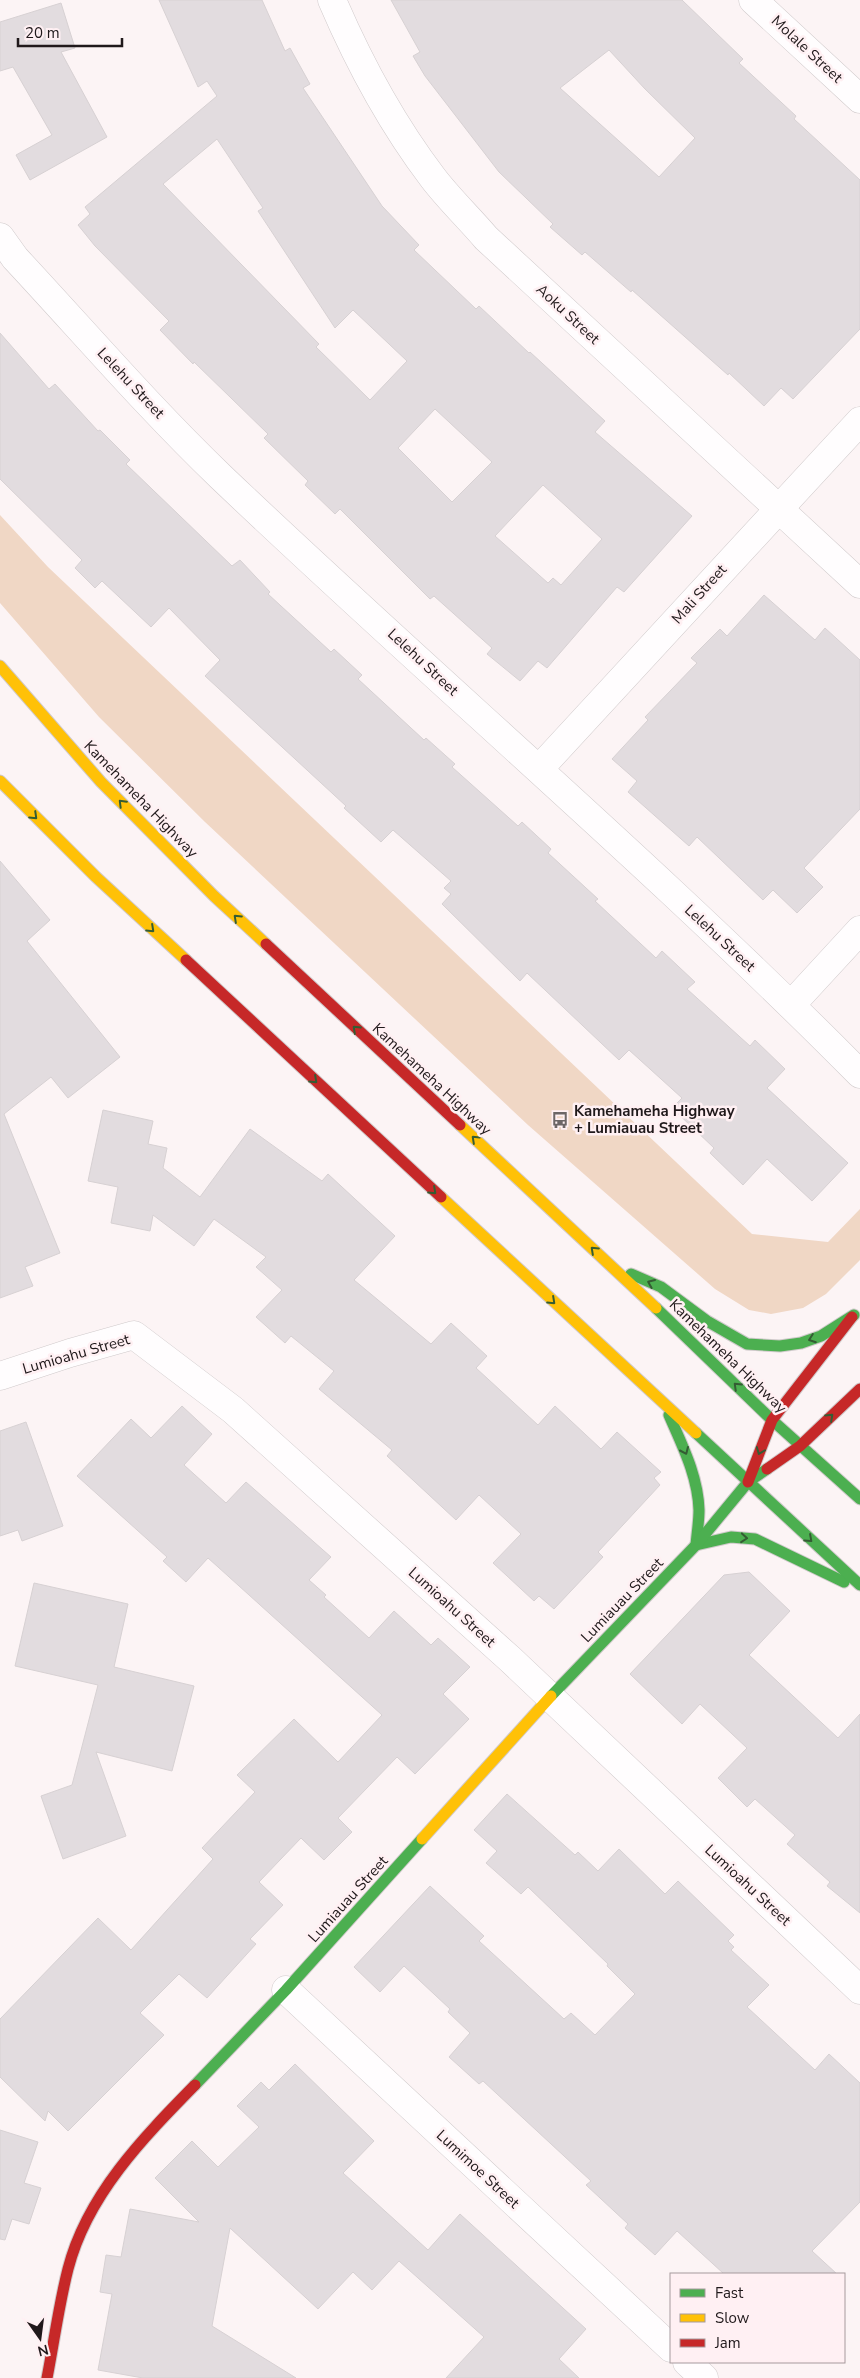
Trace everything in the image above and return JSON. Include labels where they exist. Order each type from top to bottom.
[{"type":"main road","name":"Kamehameha Highway","points":[[0,666],[100,782],[214,896],[612,1266],[772,1420],[860,1499]]},
{"type":"main road","points":[[0,782],[96,877],[665,1407],[860,1585]]},
{"type":"main road","points":[[612,1266],[661,1287],[707,1321],[747,1344],[780,1346],[801,1343],[821,1336],[857,1312]]},
{"type":"main road","name":"Lumiauau Street","points":[[748,1482],[772,1420],[857,1312]]},
{"type":"main road","name":"Lumiauau Street","points":[[47,2378],[68,2268],[81,2234],[102,2194],[136,2146],[286,1990],[550,1698],[696,1545],[748,1482],[800,1446],[860,1389]]},
{"type":"main road","points":[[665,1407],[688,1459],[696,1487],[699,1510],[696,1545],[731,1537],[755,1539],[860,1590]]},
{"type":"street","name":"Aoku Street","points":[[332,0],[364,68],[393,120],[434,179],[486,238],[860,584]]},
{"type":"street","name":"Molale Street","points":[[753,0],[860,99]]},
{"type":"street","name":"Lelehu Street","points":[[0,237],[14,258],[221,476],[539,769],[791,1005],[860,1074]]},
{"type":"street","name":"Mali Street","points":[[539,769],[860,421]]},
{"type":"street","points":[[791,1005],[860,930]]},
{"type":"street","name":"Lumioahu Street","points":[[0,1376],[70,1353],[134,1335],[233,1410],[517,1666],[860,1990]]},
{"type":"street","name":"Lumimoe Street","points":[[286,1990],[670,2347]]},
{"type":"street","points":[[687,2363],[704,2378]]},
{"type":"shaded area","points":[[0,515],[48,567],[752,1234],[828,1242],[860,1209],[860,1260],[826,1294],[803,1308],[771,1314],[749,1310],[715,1289],[528,1125],[205,822],[99,717],[0,603]]},
{"type":"building","points":[[159,0],[262,0],[285,51],[290,48],[310,84],[303,88],[382,206],[419,245],[414,250],[476,309],[479,306],[605,421],[595,432],[692,516],[624,592],[617,587],[547,668],[538,661],[520,681],[487,654],[492,648],[434,596],[430,599],[340,509],[335,514],[305,485],[308,481],[264,438],[268,434],[194,362],[193,364],[160,330],[169,321],[95,246],[78,225],[90,214],[85,207],[217,96],[207,81],[198,87]],"holes":[[[217,139],[263,208],[258,211],[335,328],[353,310],[407,361],[370,400],[316,347],[319,344],[163,184]],[[435,409],[492,462],[452,502],[398,448]],[[543,485],[602,539],[561,585],[553,578],[548,583],[495,536]]]},
{"type":"building","points":[[391,0],[682,0],[743,59],[739,63],[796,116],[794,119],[860,180],[860,329],[793,399],[781,388],[764,406],[729,373],[728,375],[632,290],[631,292],[585,252],[582,255],[550,227],[553,224],[499,172],[425,76],[413,56],[420,52]],"holes":[[[609,50],[645,89],[695,138],[659,177],[560,88]]]},
{"type":"building","points":[[61,3],[75,48],[61,52],[107,137],[30,180],[16,155],[52,135],[13,67],[0,71],[0,22]]},
{"type":"building","points":[[0,333],[49,389],[55,384],[98,431],[100,430],[130,460],[126,464],[232,566],[240,560],[270,592],[268,594],[331,652],[334,649],[362,675],[358,679],[424,740],[426,738],[455,764],[452,767],[518,826],[522,822],[551,849],[548,853],[598,899],[595,901],[656,958],[662,951],[695,982],[687,989],[750,1046],[755,1040],[785,1069],[767,1088],[848,1163],[812,1201],[767,1159],[743,1185],[710,1153],[714,1148],[672,1108],[682,1098],[629,1050],[619,1060],[527,973],[520,981],[442,904],[451,894],[444,888],[451,881],[393,830],[381,842],[344,808],[346,806],[205,676],[220,660],[169,608],[151,627],[102,581],[95,588],[75,568],[82,560],[0,479]]},
{"type":"building","points":[[764,595],[815,640],[825,628],[860,660],[860,809],[804,868],[823,887],[797,913],[773,890],[763,900],[697,837],[689,846],[628,792],[637,781],[612,759],[648,720],[645,717],[697,663],[691,658],[720,629],[727,636]]},
{"type":"building","points":[[0,861],[50,920],[27,941],[120,1057],[68,1098],[51,1077],[4,1114],[60,1253],[25,1267],[33,1286],[0,1298]]},
{"type":"building","points":[[103,1110],[153,1121],[148,1144],[167,1148],[163,1168],[200,1197],[250,1129],[322,1181],[328,1174],[395,1236],[354,1280],[431,1344],[451,1323],[487,1356],[476,1368],[538,1425],[555,1406],[601,1449],[617,1432],[661,1472],[654,1478],[660,1485],[598,1552],[603,1557],[554,1609],[539,1596],[534,1601],[493,1563],[521,1534],[479,1495],[456,1520],[387,1456],[392,1450],[319,1389],[334,1371],[291,1336],[285,1343],[256,1317],[282,1290],[256,1267],[266,1257],[214,1219],[194,1246],[153,1215],[150,1231],[111,1223],[118,1187],[88,1181]]},
{"type":"building","points":[[182,1406],[212,1434],[184,1465],[226,1503],[246,1482],[331,1557],[309,1580],[326,1595],[324,1597],[369,1638],[394,1611],[431,1645],[438,1638],[470,1667],[443,1694],[469,1719],[415,1774],[397,1757],[338,1818],[352,1832],[324,1860],[301,1838],[259,1882],[283,1905],[250,1939],[256,1944],[207,1998],[179,1974],[140,2013],[164,2035],[68,2131],[48,2111],[45,2121],[0,2077],[0,2019],[98,1918],[131,1950],[213,1859],[202,1848],[255,1792],[237,1775],[294,1719],[338,1762],[382,1715],[208,1558],[186,1582],[163,1561],[167,1557],[77,1476],[131,1419],[151,1438]]},
{"type":"building","points":[[26,1422],[63,1526],[22,1541],[18,1530],[0,1536],[0,1431]]},
{"type":"building","points":[[749,1572],[790,1611],[749,1655],[838,1738],[860,1714],[860,1913],[827,1886],[830,1882],[787,1844],[795,1835],[755,1799],[747,1807],[718,1778],[747,1748],[700,1704],[682,1724],[630,1674],[724,1575]]},
{"type":"building","points":[[34,1583],[128,1604],[114,1667],[194,1686],[172,1771],[96,1752],[126,1836],[63,1859],[41,1796],[72,1785],[98,1685],[15,1666]]},
{"type":"building","points":[[507,1794],[575,1855],[578,1852],[598,1871],[619,1849],[665,1894],[678,1881],[734,1935],[728,1941],[734,1947],[731,1950],[769,1985],[747,2007],[815,2070],[829,2054],[860,2083],[860,2202],[812,2251],[836,2273],[723,2273],[677,2231],[655,2255],[625,2228],[628,2224],[586,2185],[591,2181],[483,2081],[479,2084],[449,2057],[470,2033],[448,2012],[450,2009],[404,1966],[380,1992],[354,1967],[430,1886],[484,1936],[479,1941],[564,2019],[571,2013],[595,2035],[635,1994],[607,1966],[608,1964],[528,1887],[521,1894],[486,1863],[497,1851],[474,1830]]},
{"type":"building","points":[[295,2064],[374,2141],[343,2173],[428,2250],[460,2214],[586,2329],[559,2359],[579,2378],[446,2378],[484,2337],[399,2261],[372,2290],[353,2272],[318,2309],[230,2228],[212,2326],[296,2378],[143,2378],[98,2370],[112,2294],[100,2292],[106,2255],[121,2257],[130,2209],[199,2222],[155,2178],[192,2141],[218,2167],[259,2127],[237,2106],[261,2082],[269,2090]]},
{"type":"building","points":[[0,2130],[38,2142],[24,2183],[41,2188],[29,2224],[12,2219],[5,2240],[0,2239]]},
{"type":"traffic: fast","points":[[631,1274],[661,1287],[707,1321],[747,1344],[780,1346],[801,1343],[821,1336],[854,1315]]},
{"type":"traffic: fast","points":[[656,1308],[772,1420],[860,1499]]},
{"type":"traffic: fast","points":[[669,1415],[684,1449],[696,1485],[699,1510],[696,1545],[731,1537],[755,1539],[844,1582]]},
{"type":"traffic: fast","points":[[696,1433],[860,1585]]},
{"type":"traffic: fast","points":[[551,1696],[696,1545],[748,1482],[767,1469]]},
{"type":"traffic: fast","points":[[195,2085],[286,1990],[422,1839]]},
{"type":"traffic: slow","points":[[0,666],[101,782],[214,896],[266,944]]},
{"type":"traffic: slow","points":[[0,781],[96,877],[186,960]]},
{"type":"traffic: slow","points":[[460,1125],[656,1308]]},
{"type":"traffic: slow","points":[[441,1197],[696,1433]]},
{"type":"traffic: slow","points":[[422,1839],[551,1696]]},
{"type":"traffic: jam","points":[[266,944],[460,1125]]},
{"type":"traffic: jam","points":[[186,960],[441,1197]]},
{"type":"traffic: jam","points":[[748,1482],[772,1420],[852,1317]]},
{"type":"traffic: jam","points":[[767,1469],[800,1446],[860,1389]]},
{"type":"traffic: jam","points":[[47,2378],[68,2269],[77,2242],[89,2216],[119,2169],[195,2085]]},
{"type":"place","name":"Kamehameha Highway + Lumiauau Street","points":[[560,1120]]}]
